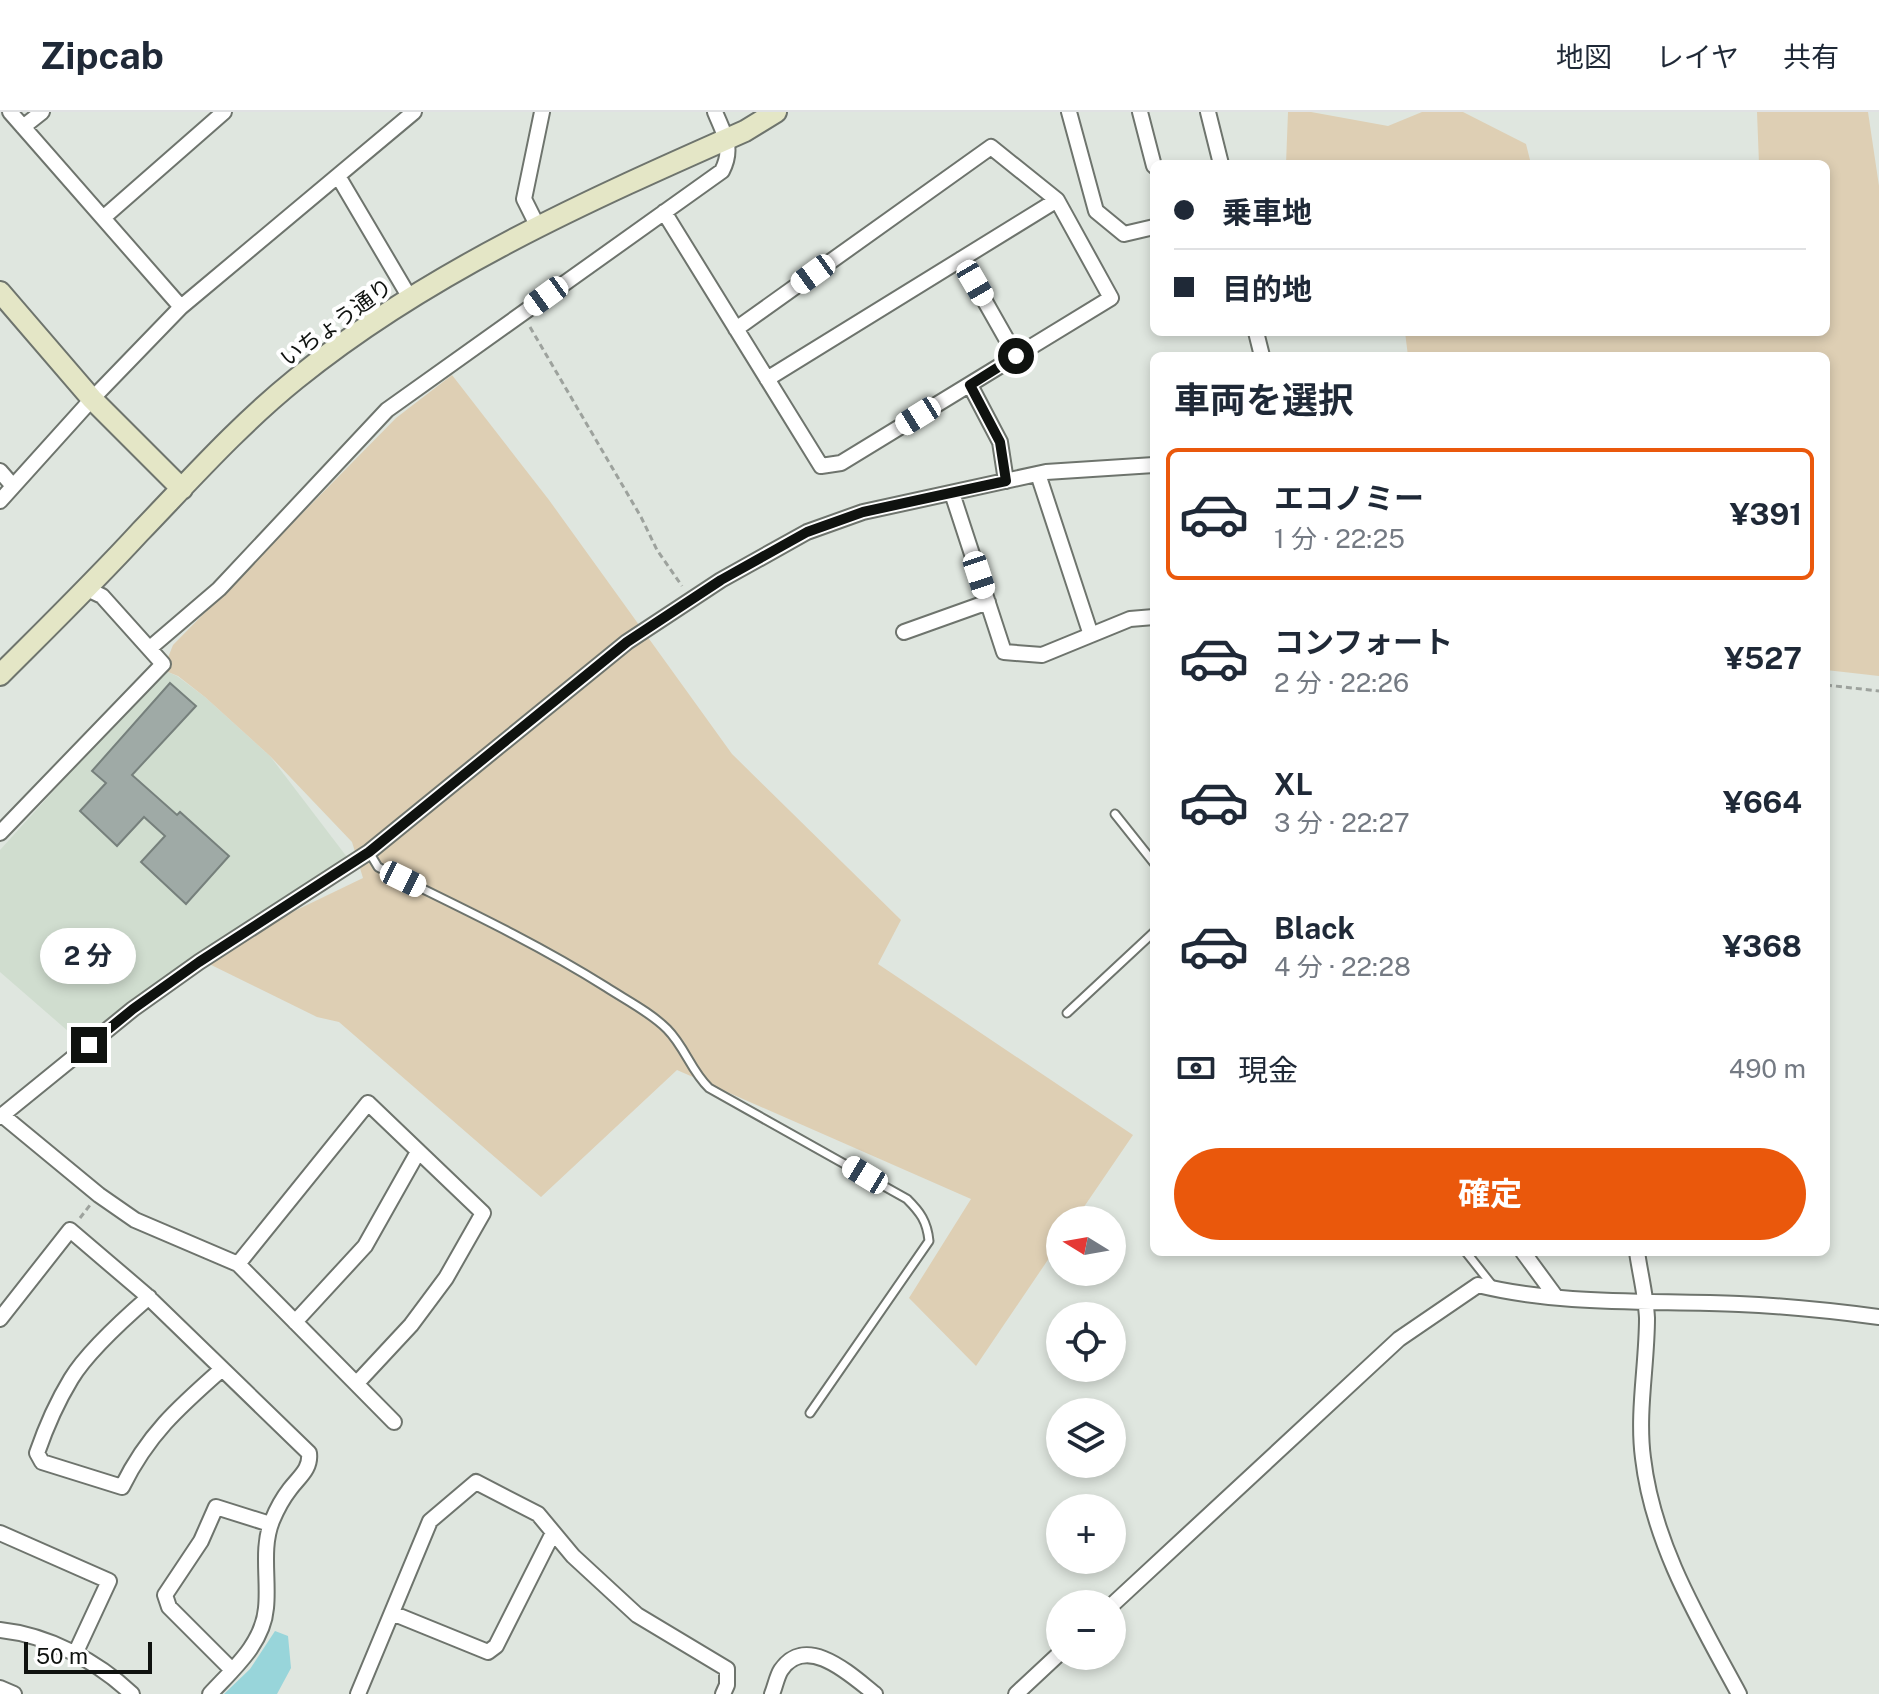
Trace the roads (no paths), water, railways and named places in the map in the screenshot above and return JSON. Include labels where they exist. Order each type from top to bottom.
[{"type":"street","points":[[10,112],[181,307]]},
{"type":"street","points":[[23,127],[42,112]]},
{"type":"street","points":[[103,218],[224,112]]},
{"type":"street","points":[[0,501],[181,307],[414,112]]},
{"type":"street","points":[[538,227],[524,199],[542,112]]},
{"type":"street","points":[[150,648],[219,589],[387,410],[722,171],[729,159],[727,139],[715,112]]},
{"type":"street","name":"いちょう通り","points":[[0,675],[87,589],[235,432],[295,379],[349,338],[410,298],[538,227],[727,139],[776,112]]},
{"type":"street","points":[[1069,112],[1096,211],[1124,234],[1150,228]]},
{"type":"street","points":[[1140,112],[1152,160]]},
{"type":"street","points":[[1208,112],[1220,160]]},
{"type":"street","points":[[664,212],[736,329],[821,466],[841,463],[1111,298],[1057,200],[991,147],[736,329]]},
{"type":"street","points":[[338,176],[410,298]]},
{"type":"street","points":[[767,379],[1057,200]]},
{"type":"street","points":[[961,259],[1016,356]]},
{"type":"street","points":[[0,292],[92,399],[182,489]]},
{"type":"street","points":[[970,385],[1000,442],[1006,481]]},
{"type":"street","points":[[394,1422],[238,1264],[135,1220],[1,1116],[133,1009],[199,962],[369,852],[627,642],[721,580],[807,532],[863,512],[1038,474],[1150,465]]},
{"type":"street","points":[[0,471],[13,486]]},
{"type":"street","points":[[1038,474],[1091,635]]},
{"type":"street","points":[[952,493],[1004,652],[1042,655],[1130,619],[1150,617]]},
{"type":"street","points":[[0,833],[163,664],[102,596],[87,589]]},
{"type":"street","points":[[904,632],[988,602]]},
{"type":"street","points":[[238,1264],[368,1103],[483,1213],[446,1278],[420,1313],[357,1383]]},
{"type":"street","points":[[295,1322],[365,1246],[418,1152]]},
{"type":"street","points":[[0,1319],[70,1230],[149,1297],[309,1453],[310,1461],[305,1472],[288,1491],[270,1524],[266,1609],[262,1628],[247,1654],[210,1694]]},
{"type":"street","points":[[1526,1256],[1556,1297]]},
{"type":"street","points":[[1638,1256],[1647,1315],[1641,1427],[1649,1489],[1675,1574],[1739,1694]]},
{"type":"street","points":[[1126,1592],[1399,1339],[1478,1285],[1516,1295],[1644,1303],[1739,1304],[1879,1317]]},
{"type":"street","points":[[149,1297],[126,1317],[72,1376],[47,1424],[37,1453],[42,1462],[122,1487],[145,1446],[168,1416],[222,1369]]},
{"type":"street","points":[[358,1694],[430,1521],[476,1482],[538,1514],[573,1556],[637,1615],[727,1669],[727,1685],[723,1694]]},
{"type":"street","points":[[232,1670],[169,1607],[165,1595],[201,1541],[216,1507],[270,1524]]},
{"type":"street","points":[[0,1533],[109,1581],[75,1654]]},
{"type":"street","points":[[392,1613],[488,1652],[496,1646],[553,1533]]},
{"type":"street","points":[[0,1647],[3,1631],[33,1638],[75,1654],[112,1676],[132,1694]]},
{"type":"street","points":[[772,1694],[781,1669],[794,1658],[813,1655],[832,1662],[875,1694]]},
{"type":"street","points":[[1016,1694],[1046,1666]]},
{"type":"street","points":[[0,1688],[14,1694]]},
{"type":"lane","points":[[1115,814],[1150,858]]},
{"type":"lane","points":[[369,852],[378,867],[551,953],[640,1009],[666,1028],[683,1049],[695,1074],[709,1088],[907,1199],[922,1214],[928,1227],[929,1241],[810,1413]]},
{"type":"lane","points":[[1067,1013],[1150,936]]},
{"type":"lane","points":[[1469,1256],[1496,1290]]},
{"type":"water","points":[[275,1631],[288,1636],[291,1668],[277,1694],[224,1694],[250,1669]]}]
